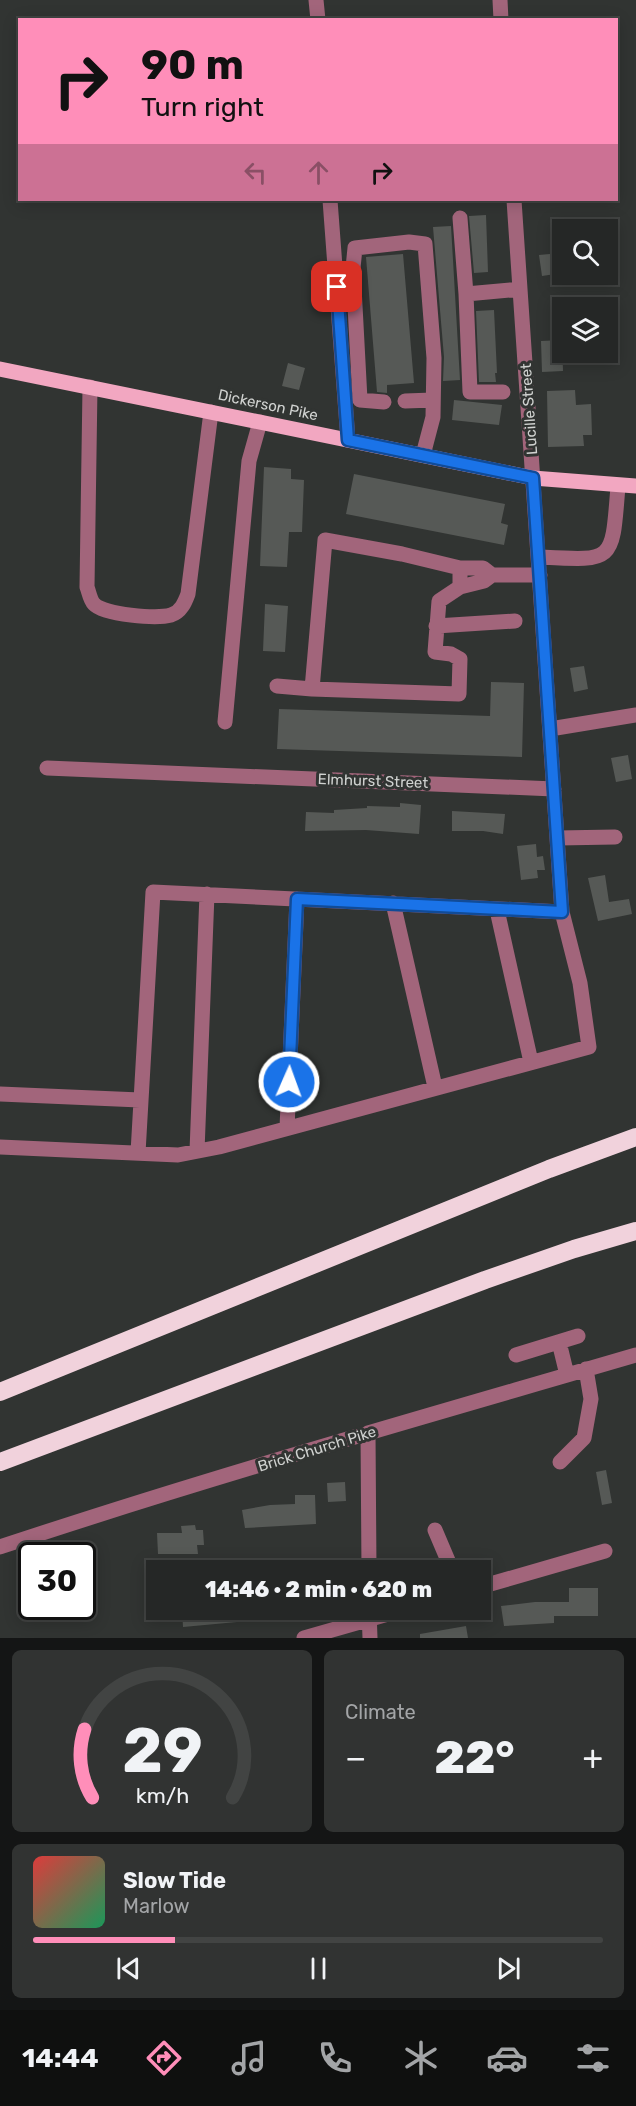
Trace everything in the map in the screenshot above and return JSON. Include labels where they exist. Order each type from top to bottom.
[{"type":"highway","points":[[0,1392],[549,1169],[636,1137]]},
{"type":"highway","points":[[0,1462],[474,1284],[574,1249],[636,1232]]},
{"type":"main road","name":"Dickerson Pike","points":[[0,369],[533,478],[636,486]]},
{"type":"street","points":[[316,0],[318,18]]},
{"type":"street","points":[[500,0],[501,18]]},
{"type":"street","points":[[330,201],[348,440]]},
{"type":"street","name":"Lucille Street","points":[[514,201],[562,912],[580,983],[589,1047],[531,1062]]},
{"type":"street","points":[[460,218],[470,392],[503,392]]},
{"type":"street","points":[[384,402],[360,400],[353,268],[355,248],[409,242],[424,244],[434,358],[433,417],[423,455]]},
{"type":"street","points":[[466,294],[520,289]]},
{"type":"street","points":[[90,387],[87,587],[93,603],[100,609],[122,615],[171,615],[182,608],[188,594],[211,412]]},
{"type":"street","points":[[405,401],[433,400]]},
{"type":"street","points":[[225,722],[249,461],[260,422]]},
{"type":"street","points":[[539,557],[585,559],[601,556],[606,552],[613,539],[618,486]]},
{"type":"street","points":[[312,688],[325,540],[402,554],[460,568],[483,568],[492,575]]},
{"type":"street","points":[[460,568],[460,587]]},
{"type":"street","points":[[277,686],[459,694],[460,659],[451,654],[435,652],[438,601],[460,587],[483,581],[492,575],[540,574]]},
{"type":"street","points":[[436,626],[515,621]]},
{"type":"street","points":[[550,729],[636,715]]},
{"type":"street","name":"Elmhurst Street","points":[[47,768],[554,789]]},
{"type":"street","points":[[558,838],[615,837]]},
{"type":"street","points":[[138,1153],[153,892],[562,912]]},
{"type":"street","points":[[197,1151],[207,894]]},
{"type":"street","points":[[287,1128],[297,899]]},
{"type":"street","points":[[393,903],[435,1087]]},
{"type":"street","points":[[0,1147],[178,1155],[531,1062],[497,910]]},
{"type":"street","points":[[0,1094],[140,1100]]},
{"type":"street","points":[[516,1355],[578,1336]]},
{"type":"street","points":[[559,1342],[567,1375]]},
{"type":"street","name":"Brick Church Pike","points":[[0,1547],[368,1434],[636,1355]]},
{"type":"street","points":[[560,1462],[584,1438],[591,1399],[586,1369]]},
{"type":"street","points":[[368,1434],[369,1560]]},
{"type":"street","points":[[435,1530],[448,1560]]},
{"type":"street","points":[[491,1584],[605,1551]]},
{"type":"street","points":[[304,1638],[353,1620]]},
{"type":"street","points":[[369,1620],[370,1638]]},
{"type":"building","points":[[486,215],[488,272],[474,273],[469,216]]},
{"type":"building","points":[[451,226],[460,380],[443,381],[444,357],[433,227]]},
{"type":"building","points":[[403,254],[414,383],[387,385],[387,393],[377,392],[366,257]]},
{"type":"building","points":[[552,254],[552,274],[542,276],[539,255]]},
{"type":"building","points":[[494,310],[496,382],[479,382],[476,311]]},
{"type":"building","points":[[552,340],[552,363],[563,363],[563,371],[542,372],[541,341]]},
{"type":"building","points":[[288,363],[305,368],[299,390],[282,386]]},
{"type":"building","points":[[575,390],[576,405],[591,404],[592,435],[583,435],[584,446],[548,447],[547,391]]},
{"type":"building","points":[[454,400],[502,405],[499,425],[452,420]]},
{"type":"building","points":[[264,467],[291,469],[291,479],[304,480],[302,532],[289,532],[287,567],[260,566]]},
{"type":"building","points":[[354,474],[505,504],[501,523],[508,525],[504,545],[346,514]]},
{"type":"building","points":[[265,604],[288,606],[285,652],[263,651]]},
{"type":"building","points":[[584,666],[588,689],[574,692],[570,668]]},
{"type":"building","points":[[491,682],[524,683],[522,757],[277,749],[279,709],[490,716]]},
{"type":"building","points":[[628,755],[632,779],[616,782],[611,758]]},
{"type":"building","points":[[400,803],[421,805],[419,834],[366,830],[305,831],[306,812],[334,813],[334,810],[367,808],[367,806],[400,807]]},
{"type":"building","points":[[452,811],[505,814],[503,834],[483,831],[452,831]]},
{"type":"building","points":[[536,844],[537,857],[543,856],[545,870],[537,870],[538,878],[521,880],[517,846]]},
{"type":"building","points":[[605,875],[609,902],[629,899],[632,914],[598,921],[588,878]]},
{"type":"building","points":[[606,1470],[612,1503],[602,1505],[596,1472]]},
{"type":"building","points":[[345,1482],[346,1501],[328,1502],[327,1483]]},
{"type":"building","points":[[295,1495],[315,1495],[316,1524],[245,1528],[242,1510],[270,1505],[295,1504]]},
{"type":"building","points":[[195,1525],[196,1530],[203,1530],[204,1545],[197,1545],[198,1554],[158,1554],[157,1533],[182,1533],[181,1526]]},
{"type":"building","points":[[569,1588],[598,1588],[598,1616],[554,1616],[554,1623],[504,1626],[501,1606],[535,1602],[569,1602]]},
{"type":"building","points":[[183,1620],[237,1620],[237,1622],[183,1627]]},
{"type":"building","points":[[466,1626],[468,1638],[420,1638],[420,1634]]},
{"type":"route","points":[[289,1082],[297,899],[562,912],[533,478],[348,440],[337,287]]}]
